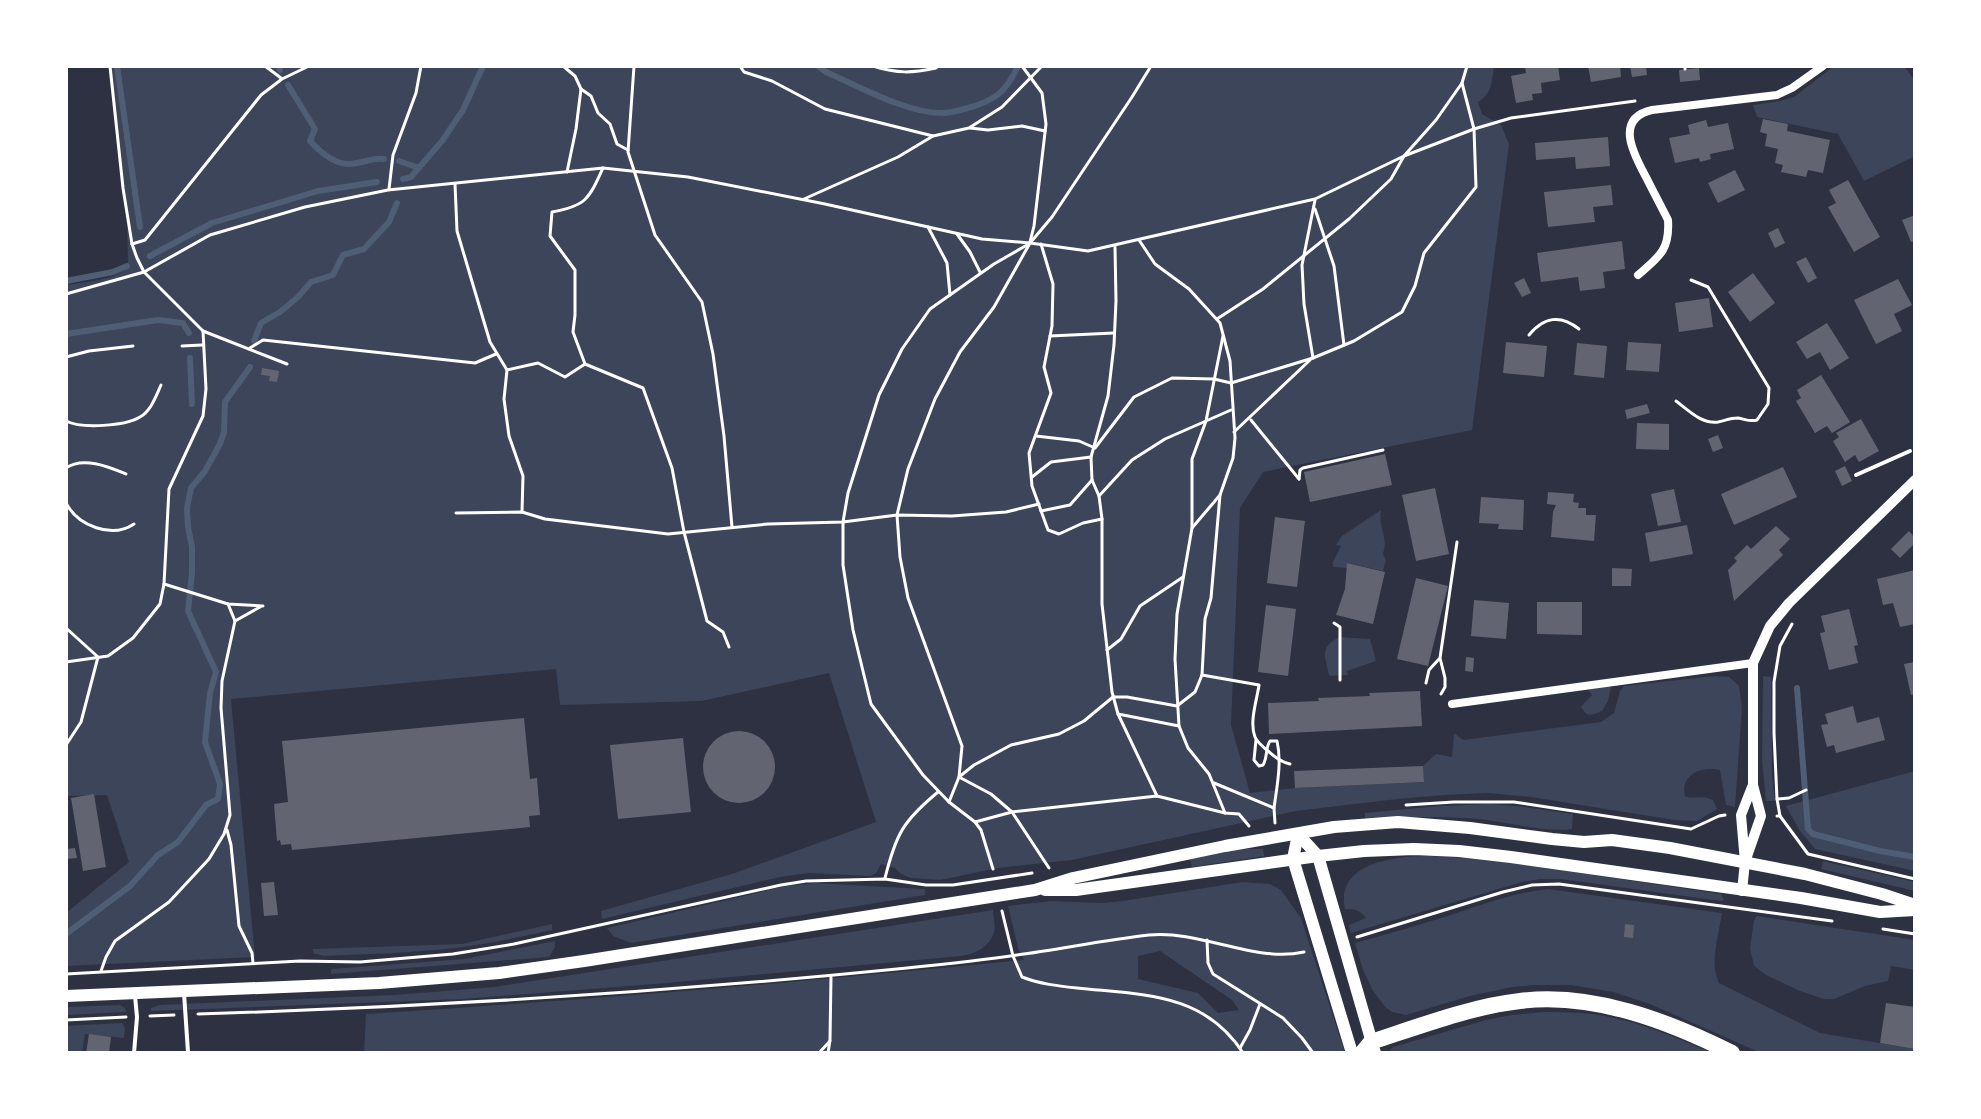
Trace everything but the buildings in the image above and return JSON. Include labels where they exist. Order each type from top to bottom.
[{"type":"highway","points":[[1369,1049],[1492,1006],[1546,999],[1609,1007],[1657,1021],[1732,1053]]},
{"type":"main road","points":[[66,996],[379,983],[499,973],[1035,890],[1073,878],[1225,846],[1334,827],[1398,822],[1584,842],[1612,840],[1670,848],[1805,874],[1882,894],[1915,907]]},
{"type":"main road","points":[[1298,834],[1318,856],[1369,1049]]},
{"type":"main road","points":[[1298,834],[1293,859],[1352,1053]]},
{"type":"main road","points":[[1035,890],[1076,890],[1293,859],[1414,849],[1524,859],[1880,912],[1915,907]]},
{"type":"street","points":[[1638,275],[1661,256],[1668,233],[1668,220],[1632,150],[1630,134],[1636,117],[1645,111],[1777,95],[1823,66]]},
{"type":"street","points":[[1745,862],[1761,816],[1753,785],[1753,663],[1770,626],[1789,603],[1915,480]]},
{"type":"street","points":[[1452,704],[1753,663]]},
{"type":"street","points":[[1742,891],[1745,862],[1741,815],[1753,785]]},
{"type":"lane","points":[[1856,475],[1910,451]]},
{"type":"lane","points":[[184,991],[188,1052]]},
{"type":"lane","points":[[134,1053],[135,993]]},
{"type":"path","points":[[110,66],[132,244],[144,272],[203,331],[287,364]]},
{"type":"path","points":[[265,66],[282,79]]},
{"type":"path","points":[[132,244],[145,240],[261,95],[282,79],[309,66]]},
{"type":"path","points":[[388,190],[393,155],[416,93],[421,66]]},
{"type":"path","points":[[563,66],[575,76],[581,89],[591,96],[598,113],[610,124],[617,144],[628,150]]},
{"type":"path","points":[[634,66],[628,150],[655,235],[702,302],[713,354],[732,527]]},
{"type":"path","points":[[740,66],[744,72],[772,81],[825,109],[933,136]]},
{"type":"path","points":[[873,66],[890,72],[910,73],[938,66]]},
{"type":"path","points":[[993,869],[981,830],[923,775],[871,704],[853,630],[843,565],[843,522],[848,493],[879,395],[902,349],[930,309],[980,273],[1030,243],[1045,131],[1042,93],[1022,66]]},
{"type":"path","points":[[969,128],[1002,107],[1042,66]]},
{"type":"path","points":[[949,802],[959,777],[962,746],[908,598],[900,557],[897,515],[908,469],[935,399],[960,352],[994,307],[1030,243],[1052,217],[1151,66]]},
{"type":"path","points":[[1217,319],[1263,289],[1349,219],[1391,179],[1404,156],[1436,120],[1462,83],[1467,66]]},
{"type":"path","points":[[1095,448],[1134,397],[1172,378],[1214,379],[1231,383],[1313,358],[1344,345],[1402,312],[1415,286],[1424,253],[1476,187],[1474,129],[1462,83]]},
{"type":"path","points":[[567,172],[581,89]]},
{"type":"path","points":[[66,294],[144,272],[210,235],[305,207],[388,190],[603,168],[688,177],[982,239],[1088,251],[1315,199],[1404,156],[1511,118],[1634,101]]},
{"type":"path","points":[[803,200],[898,157],[933,136],[969,128],[988,130],[1022,126],[1045,131]]},
{"type":"path","points":[[603,168],[592,193],[576,208],[552,212],[550,236],[575,270],[573,332],[585,364],[643,388],[672,468],[684,532],[707,621],[723,632],[729,647]]},
{"type":"path","points":[[455,184],[457,231],[490,342],[507,370],[504,399],[509,436],[523,476],[522,512]]},
{"type":"path","points":[[1313,358],[1304,304],[1302,265],[1315,199]]},
{"type":"path","points":[[1314,206],[1334,266],[1344,345]]},
{"type":"path","points":[[928,227],[947,263],[950,295]]},
{"type":"path","points":[[957,234],[980,273]]},
{"type":"path","points":[[959,777],[1011,745],[1059,734],[1084,721],[1113,697],[1177,706],[1195,692],[1202,675],[1205,619],[1211,598],[1220,495],[1233,458],[1230,361],[1217,319],[1189,289],[1155,264],[1139,240]]},
{"type":"path","points":[[1041,244],[1053,284],[1050,336],[1044,367],[1051,393],[1029,453],[1032,486],[1048,530],[1059,534],[1083,523],[1102,519]]},
{"type":"path","points":[[1114,245],[1114,333],[1108,396],[1091,457],[1092,480],[1099,496],[1102,519],[1101,580],[1113,697],[1157,796]]},
{"type":"path","points":[[1676,401],[1701,419],[1720,422],[1740,418],[1757,420],[1769,399],[1769,388],[1708,287],[1691,280]]},
{"type":"path","points":[[1529,335],[1539,325],[1560,319],[1569,321],[1579,329]]},
{"type":"path","points":[[66,662],[108,656],[133,638],[160,604],[164,584],[169,489],[203,416],[206,389],[203,331]]},
{"type":"path","points":[[1050,336],[1114,333]]},
{"type":"path","points":[[1223,334],[1206,421],[1192,459],[1192,528],[1177,614],[1175,659],[1179,726],[1188,748],[1205,769],[1225,813]]},
{"type":"path","points":[[250,348],[263,340],[475,363],[497,354]]},
{"type":"path","points":[[182,346],[203,345]]},
{"type":"path","points":[[66,357],[133,346]]},
{"type":"path","points":[[1234,432],[1313,358]]},
{"type":"path","points":[[507,370],[538,363],[565,377],[585,364]]},
{"type":"path","points":[[66,421],[98,426],[128,422],[143,416],[161,385]]},
{"type":"path","points":[[1099,496],[1132,460],[1165,439],[1233,409]]},
{"type":"path","points":[[1250,419],[1299,479],[1303,468],[1383,450]]},
{"type":"path","points":[[1036,436],[1079,441],[1095,448]]},
{"type":"path","points":[[1031,477],[1051,462],[1091,457]]},
{"type":"path","points":[[66,468],[73,463],[86,463],[110,467],[126,474]]},
{"type":"path","points":[[1041,511],[1070,505],[1092,480]]},
{"type":"path","points":[[161,484],[169,489]]},
{"type":"path","points":[[1192,528],[1220,495]]},
{"type":"path","points":[[66,503],[83,523],[98,528],[119,530],[134,524]]},
{"type":"path","points":[[456,513],[522,512],[545,519],[668,534],[732,527],[843,522],[897,515],[952,516],[1006,512],[1039,504]]},
{"type":"path","points":[[1439,698],[1445,687],[1440,658],[1457,542]]},
{"type":"path","points":[[1107,651],[1121,639],[1140,606],[1183,577]]},
{"type":"path","points":[[164,584],[228,604],[263,606],[235,621]]},
{"type":"path","points":[[101,971],[115,941],[169,902],[209,859],[226,827],[230,815],[221,708],[222,681],[235,621],[228,604]]},
{"type":"path","points":[[1780,816],[1774,682],[1780,646],[1795,618]]},
{"type":"path","points":[[1334,623],[1340,627],[1340,680]]},
{"type":"path","points":[[66,628],[98,657]]},
{"type":"path","points":[[66,745],[81,722],[98,657]]},
{"type":"path","points":[[1426,683],[1429,670],[1440,658]]},
{"type":"path","points":[[1202,675],[1259,685],[1254,722],[1254,760],[1263,765],[1267,760],[1270,741],[1277,741],[1279,760],[1275,823]]},
{"type":"path","points":[[1118,714],[1179,726]]},
{"type":"path","points":[[1256,740],[1279,760],[1290,764]]},
{"type":"path","points":[[959,777],[991,794],[1012,812],[1049,870]]},
{"type":"path","points":[[1212,783],[1274,808]]},
{"type":"path","points":[[1777,799],[1789,798],[1804,790]]},
{"type":"path","points":[[885,879],[896,838],[910,818],[938,792]]},
{"type":"path","points":[[975,822],[1012,812],[1157,796],[1239,814],[1249,826]]},
{"type":"path","points":[[226,827],[231,845],[239,926],[252,953],[253,963]]},
{"type":"path","points":[[66,974],[253,963],[360,962],[453,954],[514,944],[806,881],[885,879],[953,885],[1033,873]]},
{"type":"path","points":[[1354,938],[1532,885],[1559,884],[1798,916]]},
{"type":"path","points":[[1001,908],[1013,956],[1022,977],[1053,985],[1141,995],[1188,1005],[1232,1035],[1243,1053]]},
{"type":"path","points":[[66,1020],[369,1009],[686,988],[1013,956],[1151,935],[1178,935],[1262,953],[1290,955],[1308,951]]},
{"type":"path","points":[[1207,940],[1208,963],[1213,974],[1283,1018],[1313,1053]]},
{"type":"path","points":[[828,1053],[831,975]]},
{"type":"path","points":[[1240,1048],[1260,1004]]},
{"type":"path","points":[[819,1053],[830,1040]]},
{"type":"shaded area","points":[[108,66],[1494,66],[1489,91],[1478,102],[1482,114],[1501,125],[1509,144],[1472,430],[1263,472],[1240,508],[1231,725],[1250,793],[1424,782],[1423,766],[1436,754],[1452,757],[1454,733],[1463,740],[1601,722],[1614,713],[1624,686],[1714,676],[1729,677],[1739,686],[1742,708],[1735,807],[1726,805],[1720,770],[1713,769],[1694,773],[1684,788],[1685,796],[1713,800],[1717,809],[1697,821],[1487,793],[1397,799],[1296,811],[1072,860],[998,868],[940,880],[911,878],[881,864],[871,876],[808,873],[780,877],[602,919],[601,911],[732,874],[876,822],[829,673],[702,701],[560,705],[556,669],[231,699],[255,957],[66,966],[66,913],[129,862],[107,795],[66,796],[66,285],[116,275],[128,264],[127,224]]},
{"type":"shaded area","points":[[1834,66],[1904,66],[1915,81],[1915,156],[1864,181],[1838,134],[1757,117],[1753,105],[1794,97]]},
{"type":"shaded area","points":[[1381,510],[1386,560],[1383,571],[1348,563],[1347,568],[1333,567],[1341,546],[1336,545],[1342,536]]},
{"type":"shaded area","points":[[1339,637],[1370,639],[1376,661],[1347,671],[1348,675],[1329,676],[1326,649]]},
{"type":"shaded area","points":[[1763,676],[1771,677],[1775,801],[1766,801],[1762,759]]},
{"type":"shaded area","points":[[1611,686],[1602,711],[1585,713],[1581,707],[1592,695],[1590,689]]},
{"type":"shaded area","points":[[1915,771],[1915,871],[1815,849],[1786,806]]},
{"type":"shaded area","points":[[1489,804],[1573,814],[1572,829],[1537,828],[1465,818],[1365,818],[1365,813]]},
{"type":"shaded area","points":[[1263,849],[1264,856],[1192,867],[1190,859],[1233,850]]},
{"type":"shaded area","points":[[1429,856],[1485,859],[1721,894],[1724,900],[1540,879],[1351,933],[1349,925],[1366,918],[1357,910],[1345,909],[1344,893],[1349,881],[1371,865],[1386,860]]},
{"type":"shaded area","points":[[1823,861],[1915,882],[1915,891],[1821,869]]},
{"type":"shaded area","points":[[1242,882],[1270,884],[1281,890],[1301,918],[1345,1053],[364,1053],[366,1014],[695,990],[1024,960],[1008,906],[1051,901],[1123,901]],"holes":[[[1160,951],[1232,1000],[1239,1010],[1218,1013],[1198,993],[1138,979],[1138,956]]]},
{"type":"shaded area","points":[[814,883],[925,889],[925,895],[631,943],[613,936],[607,928],[786,886]]},
{"type":"shaded area","points":[[1548,889],[1722,913],[1715,958],[1719,983],[1820,1033],[1915,1049],[1915,1053],[1761,1053],[1650,1004],[1613,992],[1571,985],[1512,987],[1406,1015],[1385,1007],[1372,989],[1355,943],[1499,899]]},
{"type":"shaded area","points":[[993,910],[995,930],[989,942],[977,951],[961,956],[462,999],[151,1011],[159,1005],[394,995],[494,987]]},
{"type":"shaded area","points":[[1757,916],[1915,940],[1915,970],[1891,966],[1888,981],[1865,986],[1834,999],[1800,991],[1754,966],[1750,949]]},
{"type":"shaded area","points":[[552,924],[552,930],[455,948],[324,956],[313,953],[313,949],[462,944]]},
{"type":"shaded area","points":[[555,941],[549,957],[331,974],[331,969],[464,959]]},
{"type":"shaded area","points":[[120,1005],[126,1012],[66,1015],[66,1007]]},
{"type":"shaded area","points":[[1544,1012],[1615,1018],[1664,1033],[1712,1053],[1388,1053],[1393,1047],[1486,1020]]},
{"type":"shaded area","points":[[122,1023],[124,1038],[85,1034],[82,1053],[66,1052],[66,1026]]},
{"type":"waterway","points":[[117,66],[140,227]]},
{"type":"waterway","points":[[278,66],[280,70]]},
{"type":"waterway","points":[[403,179],[411,177],[442,141],[463,110],[483,66]]},
{"type":"waterway","points":[[818,66],[899,104],[943,113],[993,98],[1004,89],[1018,66]]},
{"type":"waterway","points":[[288,85],[315,129],[310,141],[325,155],[350,164],[384,159]]},
{"type":"waterway","points":[[399,161],[419,168]]},
{"type":"waterway","points":[[150,256],[212,223],[318,191],[377,182]]},
{"type":"waterway","points":[[254,341],[261,323],[280,312],[311,282],[333,275],[343,255],[364,249],[389,222],[397,203]]},
{"type":"waterway","points":[[66,281],[113,272],[127,266]]},
{"type":"waterway","points":[[66,334],[158,320],[183,323],[189,333]]},
{"type":"waterway","points":[[190,358],[192,404]]},
{"type":"waterway","points":[[66,934],[130,886],[158,855],[178,842],[206,805],[218,799],[220,784],[205,742],[210,693],[216,672],[188,611],[192,547],[187,508],[191,488],[220,444],[224,432],[225,402],[250,367]]},
{"type":"waterway","points":[[1797,688],[1808,829],[1813,834],[1915,857]]}]
